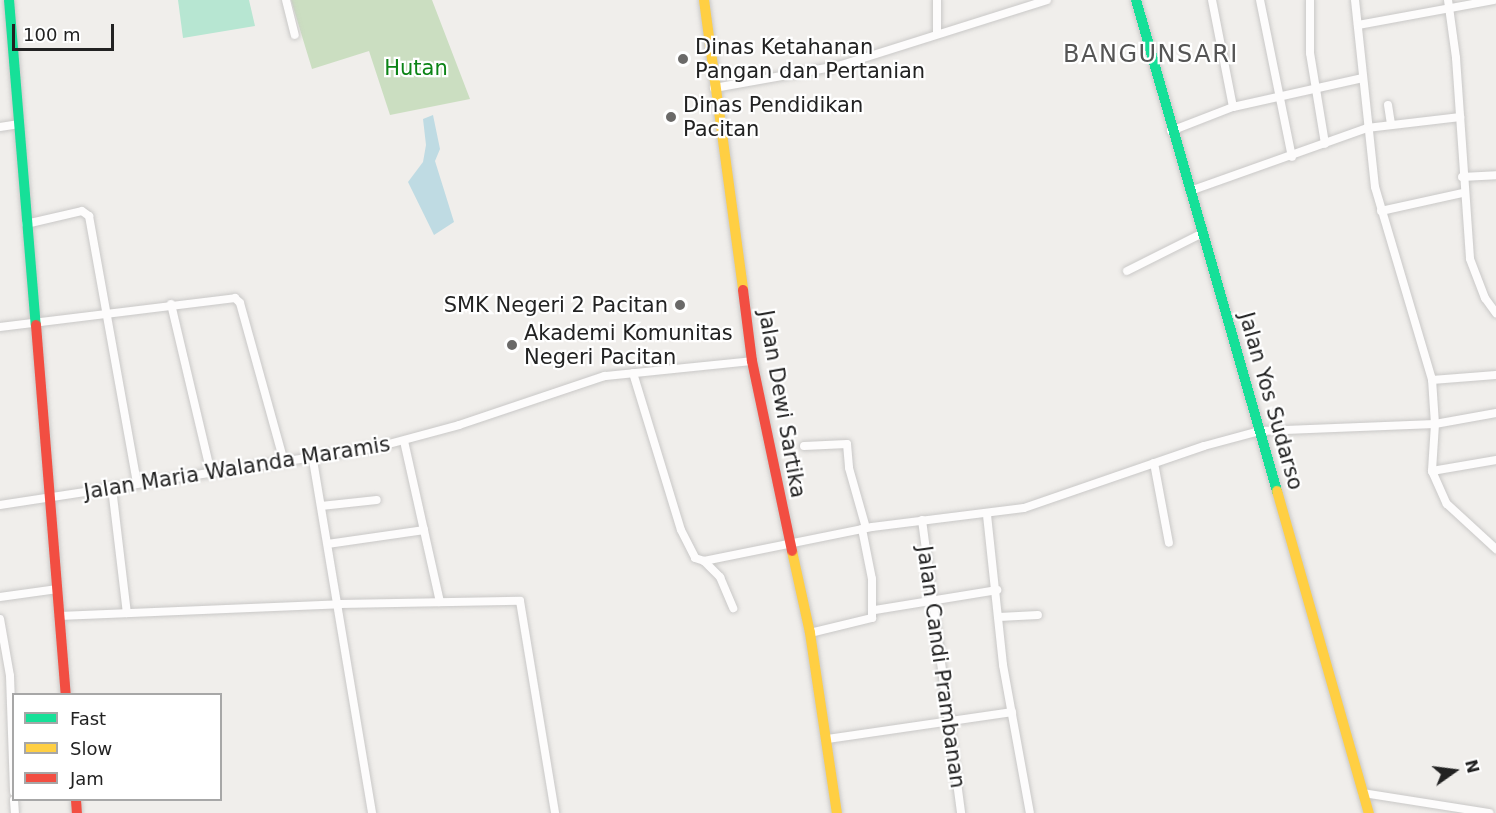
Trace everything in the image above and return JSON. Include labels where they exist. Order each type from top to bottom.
[{"type":"street","points":[[9,0],[47,499],[66,693]]},
{"type":"street","points":[[286,0],[295,35]]},
{"type":"street","name":"Jalan Dewi Sartika","points":[[704,0],[752,361],[810,633],[828,739],[837,813]]},
{"type":"street","points":[[937,0],[937,32]]},
{"type":"street","points":[[714,88],[838,66],[937,32],[1047,0]]},
{"type":"street","name":"Jalan Yos Sudarso","points":[[1136,0],[1171,131],[1260,430],[1369,813]]},
{"type":"street","points":[[1212,0],[1233,107]]},
{"type":"street","points":[[1260,0],[1277,94],[1292,157]]},
{"type":"street","points":[[1310,0],[1314,86],[1325,144]]},
{"type":"street","points":[[1355,0],[1367,128],[1381,211],[1432,380],[1435,423],[1432,471],[1447,504],[1496,549]]},
{"type":"street","points":[[1448,0],[1460,117],[1463,193],[1473,268],[1496,313]]},
{"type":"street","points":[[1358,25],[1494,0]]},
{"type":"street","points":[[1171,131],[1233,107],[1277,94],[1363,78]]},
{"type":"street","points":[[1388,105],[1390,124]]},
{"type":"street","points":[[1190,191],[1292,157],[1367,128],[1460,117]]},
{"type":"street","points":[[0,127],[18,124]]},
{"type":"street","points":[[1462,177],[1496,175]]},
{"type":"street","points":[[1381,211],[1463,193]]},
{"type":"street","points":[[26,224],[87,212],[138,484]]},
{"type":"street","points":[[1127,271],[1201,234]]},
{"type":"street","points":[[0,327],[230,296],[240,303],[284,462]]},
{"type":"street","points":[[171,304],[211,473]]},
{"type":"street","name":"Jalan Maria Walanda Maramis","points":[[0,505],[284,462],[313,460],[404,441],[576,384],[633,373],[752,361]]},
{"type":"street","points":[[633,373],[681,530],[695,558],[704,561],[720,577],[733,608]]},
{"type":"street","points":[[1432,380],[1496,375]]},
{"type":"street","points":[[704,561],[864,528],[922,520],[987,515],[1062,498],[1154,463],[1260,430],[1435,423],[1496,413]]},
{"type":"street","points":[[404,441],[440,602]]},
{"type":"street","points":[[804,446],[847,444],[849,468],[864,528],[875,610],[872,618],[863,622],[810,633]]},
{"type":"street","points":[[313,460],[340,604],[372,813]]},
{"type":"street","points":[[1432,471],[1496,460]]},
{"type":"street","points":[[1154,463],[1169,543]]},
{"type":"street","points":[[112,488],[127,613]]},
{"type":"street","points":[[321,506],[377,500]]},
{"type":"street","points":[[987,515],[1012,712],[1030,813]]},
{"type":"street","name":"Jalan Candi Prambanan","points":[[922,520],[961,813]]},
{"type":"street","points":[[328,544],[424,530]]},
{"type":"street","points":[[0,597],[57,590]]},
{"type":"street","points":[[875,610],[932,603],[997,590]]},
{"type":"street","points":[[59,616],[340,604],[520,601],[555,813]]},
{"type":"street","points":[[999,618],[1038,615]]},
{"type":"street","points":[[0,619],[10,676],[12,710]]},
{"type":"street","points":[[828,739],[1012,712]]},
{"type":"street","points":[[1363,793],[1489,813]]},
{"type":"green space","points":[[178,0],[249,0],[255,26],[183,38]]},
{"type":"green space","name":"Hutan","points":[[291,0],[432,0],[470,99],[390,115],[369,51],[312,69]]},
{"type":"water","points":[[433,115],[440,149],[435,161],[454,222],[434,235],[408,182],[423,162],[426,145],[423,119]]},
{"type":"traffic: fast","points":[[9,0],[36,325]]},
{"type":"traffic: fast","points":[[1136,0],[1277,491]]},
{"type":"traffic: slow","points":[[704,0],[743,290]]},
{"type":"traffic: slow","points":[[1277,491],[1369,813]]},
{"type":"traffic: slow","points":[[792,551],[810,633],[837,813]]},
{"type":"traffic: jam","points":[[743,290],[752,361],[792,551]]},
{"type":"traffic: jam","points":[[36,325],[66,693]]},
{"type":"traffic: jam","points":[[76,801],[77,813]]},
{"type":"place","name":"Dinas Ketahanan Pangan dan Pertanian","points":[[683,59]]},
{"type":"place","name":"Dinas Pendidikan Pacitan","points":[[671,117]]},
{"type":"place","name":"SMK Negeri 2 Pacitan","points":[[680,305]]},
{"type":"place","name":"Akademi Komunitas Negeri Pacitan","points":[[512,345]]},
{"type":"district","name":"BANGUNSARI","points":[[1151,55]]}]
